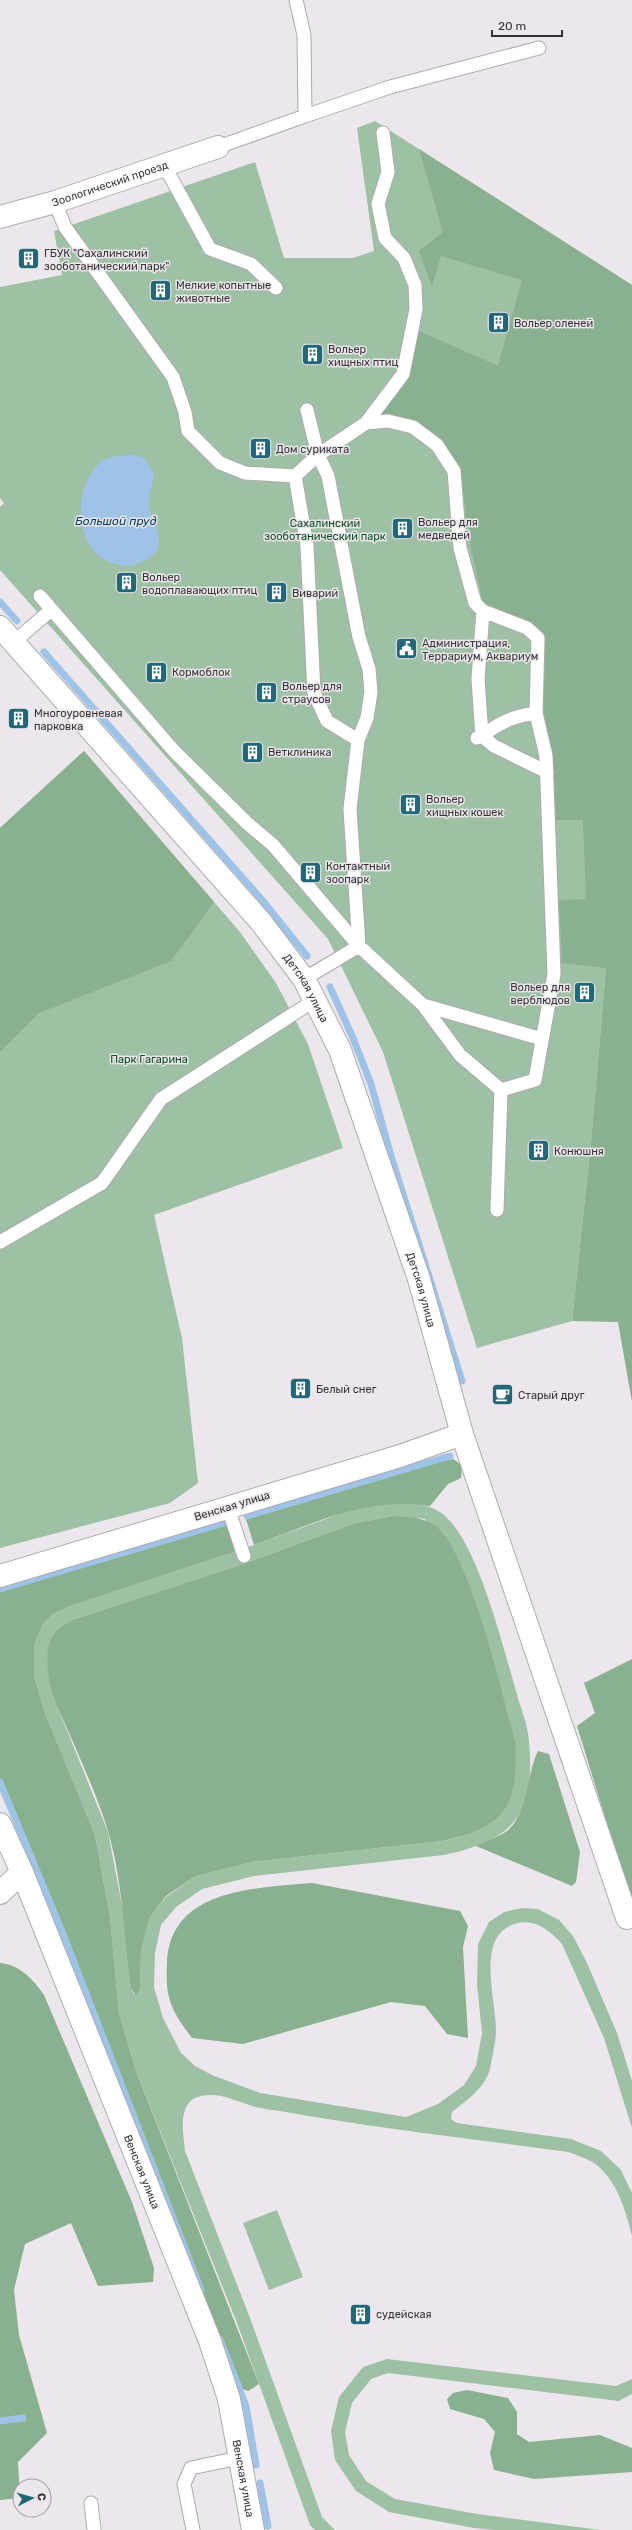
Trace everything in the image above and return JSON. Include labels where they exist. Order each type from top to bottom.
[{"type":"street","name":"Зоологический проезд","points":[[0,217],[55,202],[218,147]]},
{"type":"street","name":"Детская улица","points":[[7,634],[261,922],[304,979],[340,1050],[414,1264],[462,1434],[627,1918]]},
{"type":"street","name":"Венская улица","points":[[0,1576],[400,1456],[462,1434]]},
{"type":"street","name":"Венская улица","points":[[0,1824],[22,1872],[210,2341],[229,2399],[253,2530]]},
{"type":"street","points":[[0,1893],[22,1872]]},
{"type":"lane","points":[[296,0],[304,35],[304,116]]},
{"type":"lane","points":[[218,147],[390,87],[539,48]]},
{"type":"lane","points":[[55,202],[65,227],[173,377],[185,412],[188,431],[220,463],[245,473],[294,476],[318,455],[366,423],[403,374],[416,309],[416,284],[404,258],[385,238],[383,231],[378,204],[388,172],[383,133]]},
{"type":"lane","points":[[164,165],[210,249],[251,264],[276,288]]},
{"type":"lane","points":[[308,410],[318,455],[328,476],[359,637],[369,669],[371,692],[367,718],[358,740],[350,809],[359,946]]},
{"type":"lane","points":[[366,423],[388,421],[413,427],[437,445],[454,471],[460,548],[475,603],[483,612],[527,628],[538,638],[536,713],[546,756],[554,974],[535,1080],[501,1090]]},
{"type":"lane","points":[[294,476],[307,546],[314,693],[327,721],[358,740]]},
{"type":"lane","points":[[40,596],[174,751],[247,823],[273,845],[359,946],[423,1005],[460,1055],[501,1090]]},
{"type":"lane","points":[[7,634],[52,610]]},
{"type":"lane","points":[[478,738],[478,679],[483,612]]},
{"type":"lane","points":[[478,738],[500,722],[516,716],[536,713]]},
{"type":"lane","points":[[478,738],[547,772]]},
{"type":"lane","points":[[304,979],[359,946]]},
{"type":"lane","points":[[0,1242],[102,1183],[161,1099],[315,1000]]},
{"type":"lane","points":[[423,1005],[542,1039]]},
{"type":"lane","points":[[497,1210],[501,1090]]},
{"type":"lane","points":[[228,1508],[244,1556]]},
{"type":"lane","points":[[193,2530],[184,2484],[192,2468],[239,2458]]},
{"type":"lane","points":[[91,2503],[94,2530]]},
{"type":"green space","name":"Сахалинский зооботанический парк","points":[[375,121],[632,285],[606,968],[591,1142],[572,1321],[477,1348],[383,1052],[328,939],[0,570],[0,507],[4,503],[0,498],[0,287],[62,275],[54,231],[255,162],[284,258],[353,258],[374,251],[357,128]]},
{"type":"green space","points":[[419,149],[632,285],[632,1402],[618,1322],[572,1321],[591,1142],[606,968],[562,963],[559,900],[586,899],[583,820],[556,820],[553,758],[543,707],[542,637],[484,606],[471,548],[460,471],[446,446],[416,423],[374,418],[408,379],[419,331],[498,366],[522,280],[441,256],[432,286],[419,251],[443,232]]},
{"type":"green space","name":"Парк Гагарина","points":[[84,751],[240,932],[276,983],[308,1044],[343,1148],[154,1215],[182,1338],[198,1483],[170,1503],[0,1548],[0,828]]},
{"type":"green space","points":[[84,751],[214,902],[171,961],[39,1013],[0,1052],[0,828]]},
{"type":"green space","points":[[453,1459],[462,1465],[461,1478],[448,1484],[430,1506],[406,1504],[362,1508],[319,1521],[254,1545],[245,1516],[426,1464]]},
{"type":"green space","points":[[393,1503],[422,1505],[435,1509],[441,1513],[459,1532],[489,1599],[527,1728],[530,1750],[530,1779],[523,1807],[512,1824],[495,1837],[486,1842],[454,1853],[254,1876],[202,1889],[176,1907],[161,1925],[155,1953],[154,1987],[163,2018],[181,2053],[195,2066],[212,2075],[260,2093],[406,2117],[438,2104],[464,2085],[476,2066],[482,2033],[477,1984],[478,1944],[489,1922],[504,1912],[522,1908],[538,1909],[559,1920],[573,1936],[587,1963],[617,2033],[632,2081],[632,2128],[604,2038],[562,1944],[543,1927],[537,1924],[525,1922],[518,1923],[504,1929],[496,1940],[490,1970],[496,2034],[490,2069],[488,2076],[479,2088],[469,2099],[452,2112],[451,2119],[457,2123],[571,2139],[601,2151],[621,2170],[632,2193],[632,2236],[627,2216],[619,2196],[602,2169],[584,2158],[568,2152],[388,2128],[259,2108],[219,2096],[203,2096],[195,2098],[189,2102],[183,2122],[185,2151],[250,2318],[322,2517],[335,2530],[315,2530],[310,2525],[237,2323],[136,2071],[119,2013],[110,1917],[95,1835],[45,1713],[34,1676],[34,1645],[43,1624],[53,1614],[70,1606],[237,1551],[351,1510]],"holes":[[[394,1516],[425,1519],[467,1581],[515,1741],[459,1837],[442,1841],[252,1862],[196,1876],[166,1897],[149,1919],[141,1951],[140,1989],[135,1995],[131,1989],[124,1916],[108,1832],[58,1708],[75,1619],[246,1563],[355,1523]]]},
{"type":"green space","points":[[394,1516],[422,1519],[437,1527],[450,1543],[462,1566],[494,1661],[515,1741],[516,1763],[514,1782],[511,1797],[504,1810],[494,1820],[481,1828],[464,1835],[442,1841],[252,1862],[196,1876],[166,1896],[149,1919],[141,1951],[140,1989],[136,1995],[131,1989],[120,1890],[108,1831],[94,1791],[57,1707],[50,1686],[48,1654],[51,1640],[60,1628],[75,1619],[246,1563],[355,1523]]},
{"type":"green space","points":[[225,1522],[237,1551],[70,1606],[53,1614],[43,1624],[34,1645],[34,1676],[45,1713],[95,1835],[110,1917],[119,2013],[136,2071],[259,2384],[248,2391],[237,2387],[62,1935],[0,1784],[0,1591]]},
{"type":"green space","points":[[632,1659],[632,1905],[577,1726],[595,1713],[584,1683]]},
{"type":"green space","points":[[538,1751],[549,1754],[580,1852],[576,1882],[572,1886],[476,1846],[507,1831],[514,1823],[523,1804],[531,1771]]},
{"type":"green space","points":[[312,1883],[460,1911],[468,1926],[463,1947],[468,2038],[447,2034],[425,2006],[391,2002],[243,2044],[192,2038],[174,2011],[168,1995],[167,1986],[167,1963],[172,1938],[183,1920],[199,1906],[220,1897],[266,1887]]},
{"type":"green space","points":[[0,1963],[14,1967],[31,1978],[44,1995],[132,2202],[154,2268],[153,2282],[98,2286],[71,2223],[25,2244],[14,2290],[19,2335],[47,2433],[18,2462],[19,2478],[12,2478],[12,2499],[0,2500]]},
{"type":"green space","points":[[277,2210],[303,2277],[269,2290],[243,2223]]},
{"type":"green space","points":[[387,2359],[616,2386],[632,2379],[632,2394],[619,2401],[388,2373],[371,2379],[352,2403],[345,2432],[349,2455],[366,2481],[395,2499],[477,2514],[600,2530],[495,2530],[474,2528],[389,2512],[356,2491],[335,2460],[331,2431],[339,2397],[363,2367]]},
{"type":"green space","points":[[467,2390],[508,2398],[517,2412],[517,2434],[529,2442],[600,2435],[632,2448],[632,2472],[534,2479],[494,2470],[490,2453],[495,2432],[484,2419],[450,2409],[447,2399],[453,2393]]},
{"type":"water","name":"Большой пруд","points":[[135,455],[144,458],[154,473],[149,509],[159,535],[159,540],[157,549],[153,555],[142,562],[129,566],[112,563],[99,556],[89,545],[83,531],[81,501],[85,486],[92,472],[102,461],[114,457]]},
{"type":"waterway","points":[[0,602],[17,621]]},
{"type":"waterway","points":[[44,652],[263,901],[307,956]]},
{"type":"waterway","points":[[330,987],[353,1038],[371,1084],[391,1156],[462,1381]]},
{"type":"waterway","points":[[247,1516],[450,1456]]},
{"type":"waterway","points":[[0,1589],[224,1523]]},
{"type":"waterway","points":[[0,1782],[63,1934],[201,2290]]},
{"type":"waterway","points":[[220,2339],[246,2406],[256,2465]]},
{"type":"waterway","points":[[0,2421],[23,2418]]},
{"type":"waterway","points":[[260,2483],[268,2526]]},
{"type":"place","name":"ГБУК \"Сахалинский зооботанический парк\"","points":[[29,259]]},
{"type":"place","name":"Мелкие копытные животные","points":[[160,291]]},
{"type":"place","name":"Вольер оленей","points":[[499,323]]},
{"type":"place","name":"Вольер хищных птиц","points":[[313,355]]},
{"type":"place","name":"Дом суриката","points":[[261,449]]},
{"type":"place","name":"Вольер для медведей","points":[[402,528]]},
{"type":"place","name":"Вольер водоплавающих птиц","points":[[127,583]]},
{"type":"place","name":"Виварий","points":[[277,593]]},
{"type":"place","name":"Администрация, Террариум, Аквариум","points":[[406,649]]},
{"type":"place","name":"Кормоблок","points":[[156,672]]},
{"type":"place","name":"Вольер для страусов","points":[[267,692]]},
{"type":"place","name":"Многоуровневая парковка","points":[[18,719]]},
{"type":"place","name":"Ветклиника","points":[[253,752]]},
{"type":"place","name":"Вольер хищных кошек","points":[[411,805]]},
{"type":"place","name":"Контактный зоопарк","points":[[311,872]]},
{"type":"place","name":"Вольер для верблюдов","points":[[585,993]]},
{"type":"place","name":"Конюшня","points":[[539,1151]]},
{"type":"place","name":"Белый снег","points":[[301,1389]]},
{"type":"place","name":"Старый друг","points":[[502,1395]]},
{"type":"place","name":"судейская","points":[[360,2314]]}]
